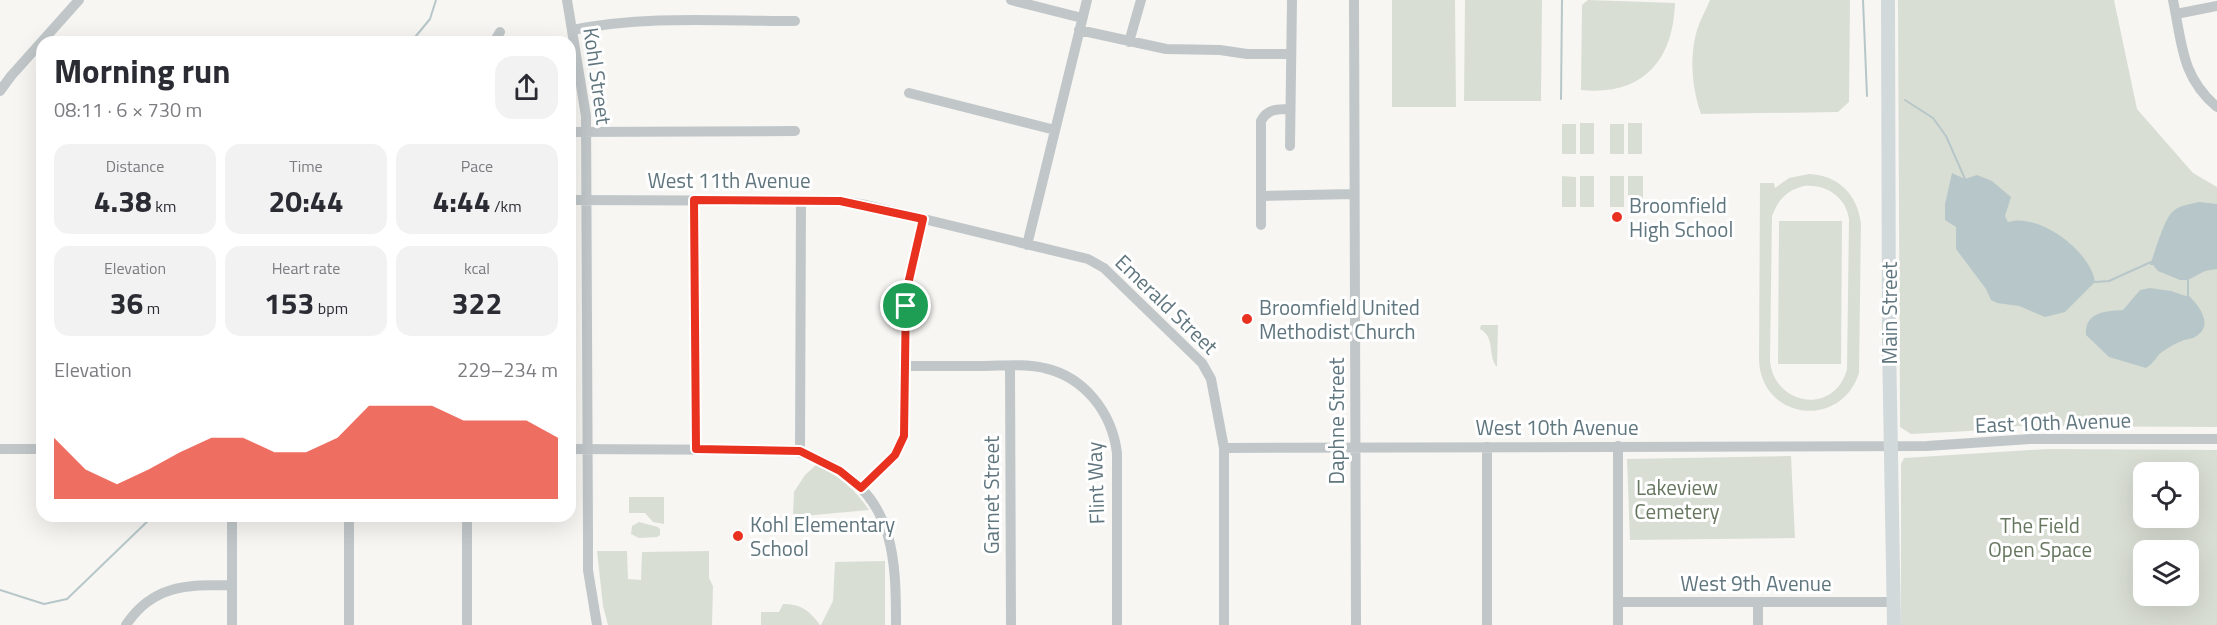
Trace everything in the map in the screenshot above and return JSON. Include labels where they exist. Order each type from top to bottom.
[{"type":"main road","name":"Main Street","points":[[1888,0],[1894,625]]},
{"type":"street","points":[[47,36],[79,0]]},
{"type":"street","name":"Kohl Street","points":[[567,0],[573,36]]},
{"type":"street","points":[[1011,0],[1082,18]]},
{"type":"street","points":[[1027,245],[1087,0]]},
{"type":"street","points":[[1129,42],[1141,0]]},
{"type":"street","points":[[1290,146],[1292,0]]},
{"type":"street","name":"Daphne Street","points":[[1353,0],[1356,625]]},
{"type":"street","points":[[2173,0],[2191,79],[2217,107]]},
{"type":"street","points":[[2176,14],[2217,6]]},
{"type":"street","points":[[572,30],[600,24],[637,21],[795,21]]},
{"type":"street","points":[[1079,30],[1166,49],[1290,54]]},
{"type":"street","points":[[0,91],[36,48]]},
{"type":"street","name":"Kohl Street","points":[[576,55],[586,116],[588,570],[597,625]]},
{"type":"street","points":[[909,93],[1055,130]]},
{"type":"street","points":[[1261,225],[1260,121],[1263,116],[1273,110],[1290,109]]},
{"type":"street","points":[[576,132],[795,131]]},
{"type":"street","points":[[1261,196],[1354,194]]},
{"type":"street","name":"West 11th Avenue","points":[[576,200],[850,202],[1027,245]]},
{"type":"street","points":[[694,200],[696,449]]},
{"type":"street","points":[[800,451],[801,200]]},
{"type":"street","points":[[861,488],[895,455],[902,444],[906,425],[906,293],[923,219]]},
{"type":"street","name":"Emerald Street","points":[[1027,245],[1088,260],[1104,268],[1202,363],[1211,379],[1224,448],[1224,625]]},
{"type":"street","name":"Flint Way","points":[[907,366],[1045,368],[1073,380],[1099,405],[1112,428],[1117,453],[1117,625]]},
{"type":"street","name":"Garnet Street","points":[[1010,366],[1011,625]]},
{"type":"street","name":"East 10th Avenue","points":[[1891,446],[1951,445],[2039,438],[2217,439]]},
{"type":"street","points":[[1618,446],[1618,625]]},
{"type":"street","name":"West 10th Avenue","points":[[1224,448],[1891,446]]},
{"type":"street","points":[[1487,447],[1487,625]]},
{"type":"street","points":[[0,448],[36,449]]},
{"type":"street","points":[[576,449],[800,451],[840,471],[861,488],[879,513],[893,549],[896,625]]},
{"type":"street","points":[[232,522],[232,625]]},
{"type":"street","points":[[349,522],[349,625]]},
{"type":"street","points":[[466,522],[467,625]]},
{"type":"street","points":[[126,625],[144,604],[169,590],[197,585],[232,585]]},
{"type":"street","name":"West 9th Avenue","points":[[1618,602],[1893,602]]},
{"type":"street","points":[[1758,602],[1758,625]]},
{"type":"green space","points":[[1392,0],[1455,0],[1456,107],[1392,107]]},
{"type":"green space","points":[[1465,0],[1542,0],[1541,101],[1464,101]]},
{"type":"green space","points":[[1588,0],[1675,3],[1668,42],[1650,71],[1637,81],[1621,87],[1581,90],[1582,5]]},
{"type":"green space","points":[[1710,0],[1850,0],[1849,102],[1838,112],[1701,114],[1695,94],[1692,61],[1698,26]]},
{"type":"green space","points":[[1898,0],[2114,0],[2137,109],[2193,173],[2217,187],[2217,427],[2018,426],[1911,434],[1900,427]]},
{"type":"green space","points":[[1580,123],[1594,123],[1594,154],[1580,154]]},
{"type":"green space","points":[[1628,123],[1642,123],[1642,154],[1628,154]]},
{"type":"green space","points":[[1562,124],[1576,124],[1576,154],[1562,154]]},
{"type":"green space","points":[[1610,124],[1624,124],[1624,154],[1610,154]]},
{"type":"green space","points":[[1809,174],[1837,182],[1855,203],[1861,223],[1859,373],[1850,391],[1836,403],[1820,410],[1803,410],[1787,406],[1773,395],[1763,380],[1759,360],[1760,183],[1774,183],[1775,188],[1789,178]],"holes":[[[1804,186],[1827,190],[1839,198],[1844,204],[1849,219],[1847,369],[1840,384],[1831,394],[1819,399],[1806,400],[1793,396],[1782,388],[1774,376],[1770,361],[1772,216],[1777,205],[1788,193]]]},
{"type":"green space","points":[[1562,176],[1576,177],[1576,207],[1562,207]]},
{"type":"green space","points":[[1580,176],[1594,176],[1594,207],[1580,207]]},
{"type":"green space","points":[[1610,176],[1624,176],[1624,207],[1610,207]]},
{"type":"green space","points":[[1628,176],[1643,176],[1643,207],[1628,207]]},
{"type":"green space","points":[[1779,221],[1842,221],[1841,364],[1778,364]]},
{"type":"green space","points":[[1481,325],[1498,325],[1497,367],[1492,357],[1488,337],[1480,329]]},
{"type":"green space","name":"The Field Open Space","points":[[2047,449],[2217,450],[2217,625],[1901,625],[1901,464],[1904,458]]},
{"type":"green space","name":"Lakeview Cemetery","points":[[1791,456],[1795,538],[1630,540],[1627,459]]},
{"type":"green space","points":[[816,465],[832,473],[846,484],[869,510],[793,517],[794,492],[805,475]]},
{"type":"green space","points":[[629,497],[664,497],[664,524],[653,522],[645,513],[629,513]]},
{"type":"green space","points":[[639,522],[658,527],[660,535],[639,538],[631,534],[632,526]]},
{"type":"green space","points":[[597,551],[627,551],[628,579],[641,580],[642,552],[709,551],[709,578],[713,586],[712,625],[608,625],[603,606]]},
{"type":"green space","points":[[885,561],[885,625],[821,625],[833,601],[835,562]]},
{"type":"green space","points":[[783,604],[795,605],[804,609],[820,625],[761,625],[761,612],[779,612]]},
{"type":"shaded area","points":[[1952,173],[1965,179],[1977,175],[1992,181],[2011,197],[2005,216],[2008,222],[2020,220],[2048,228],[2074,247],[2084,258],[2095,282],[2065,312],[2045,317],[2019,306],[1991,300],[1986,289],[1956,249],[1956,227],[1945,220],[1945,204]]},
{"type":"shaded area","points":[[2199,202],[2217,204],[2217,269],[2205,271],[2188,280],[2180,280],[2150,265],[2162,230],[2172,212],[2182,206]]},
{"type":"shaded area","points":[[2150,288],[2188,295],[2197,304],[2203,316],[2204,327],[2194,338],[2167,349],[2146,368],[2109,357],[2086,335],[2086,327],[2092,317],[2110,311],[2123,310],[2140,290]]},
{"type":"waterway","points":[[416,36],[430,19],[436,0]]},
{"type":"waterway","points":[[1561,99],[1562,0]]},
{"type":"waterway","points":[[1863,0],[1867,96]]},
{"type":"waterway","points":[[1905,100],[1933,118],[1946,136],[1965,179]]},
{"type":"waterway","points":[[2095,282],[2109,281],[2151,262]]},
{"type":"waterway","points":[[2188,280],[2188,295]]},
{"type":"waterway","points":[[0,590],[44,604],[67,599],[147,522]]},
{"type":"place","name":"Broomfield High School","points":[[1617,217]]},
{"type":"place","name":"Broomfield United Methodist Church","points":[[1247,319]]},
{"type":"place","name":"Kohl Elementary School","points":[[738,536]]},
{"type":"route","points":[[694,200],[840,201],[923,219],[909,273],[906,306],[907,366],[904,436],[895,455],[877,475],[861,488],[840,471],[800,451],[696,449],[694,200]]}]
